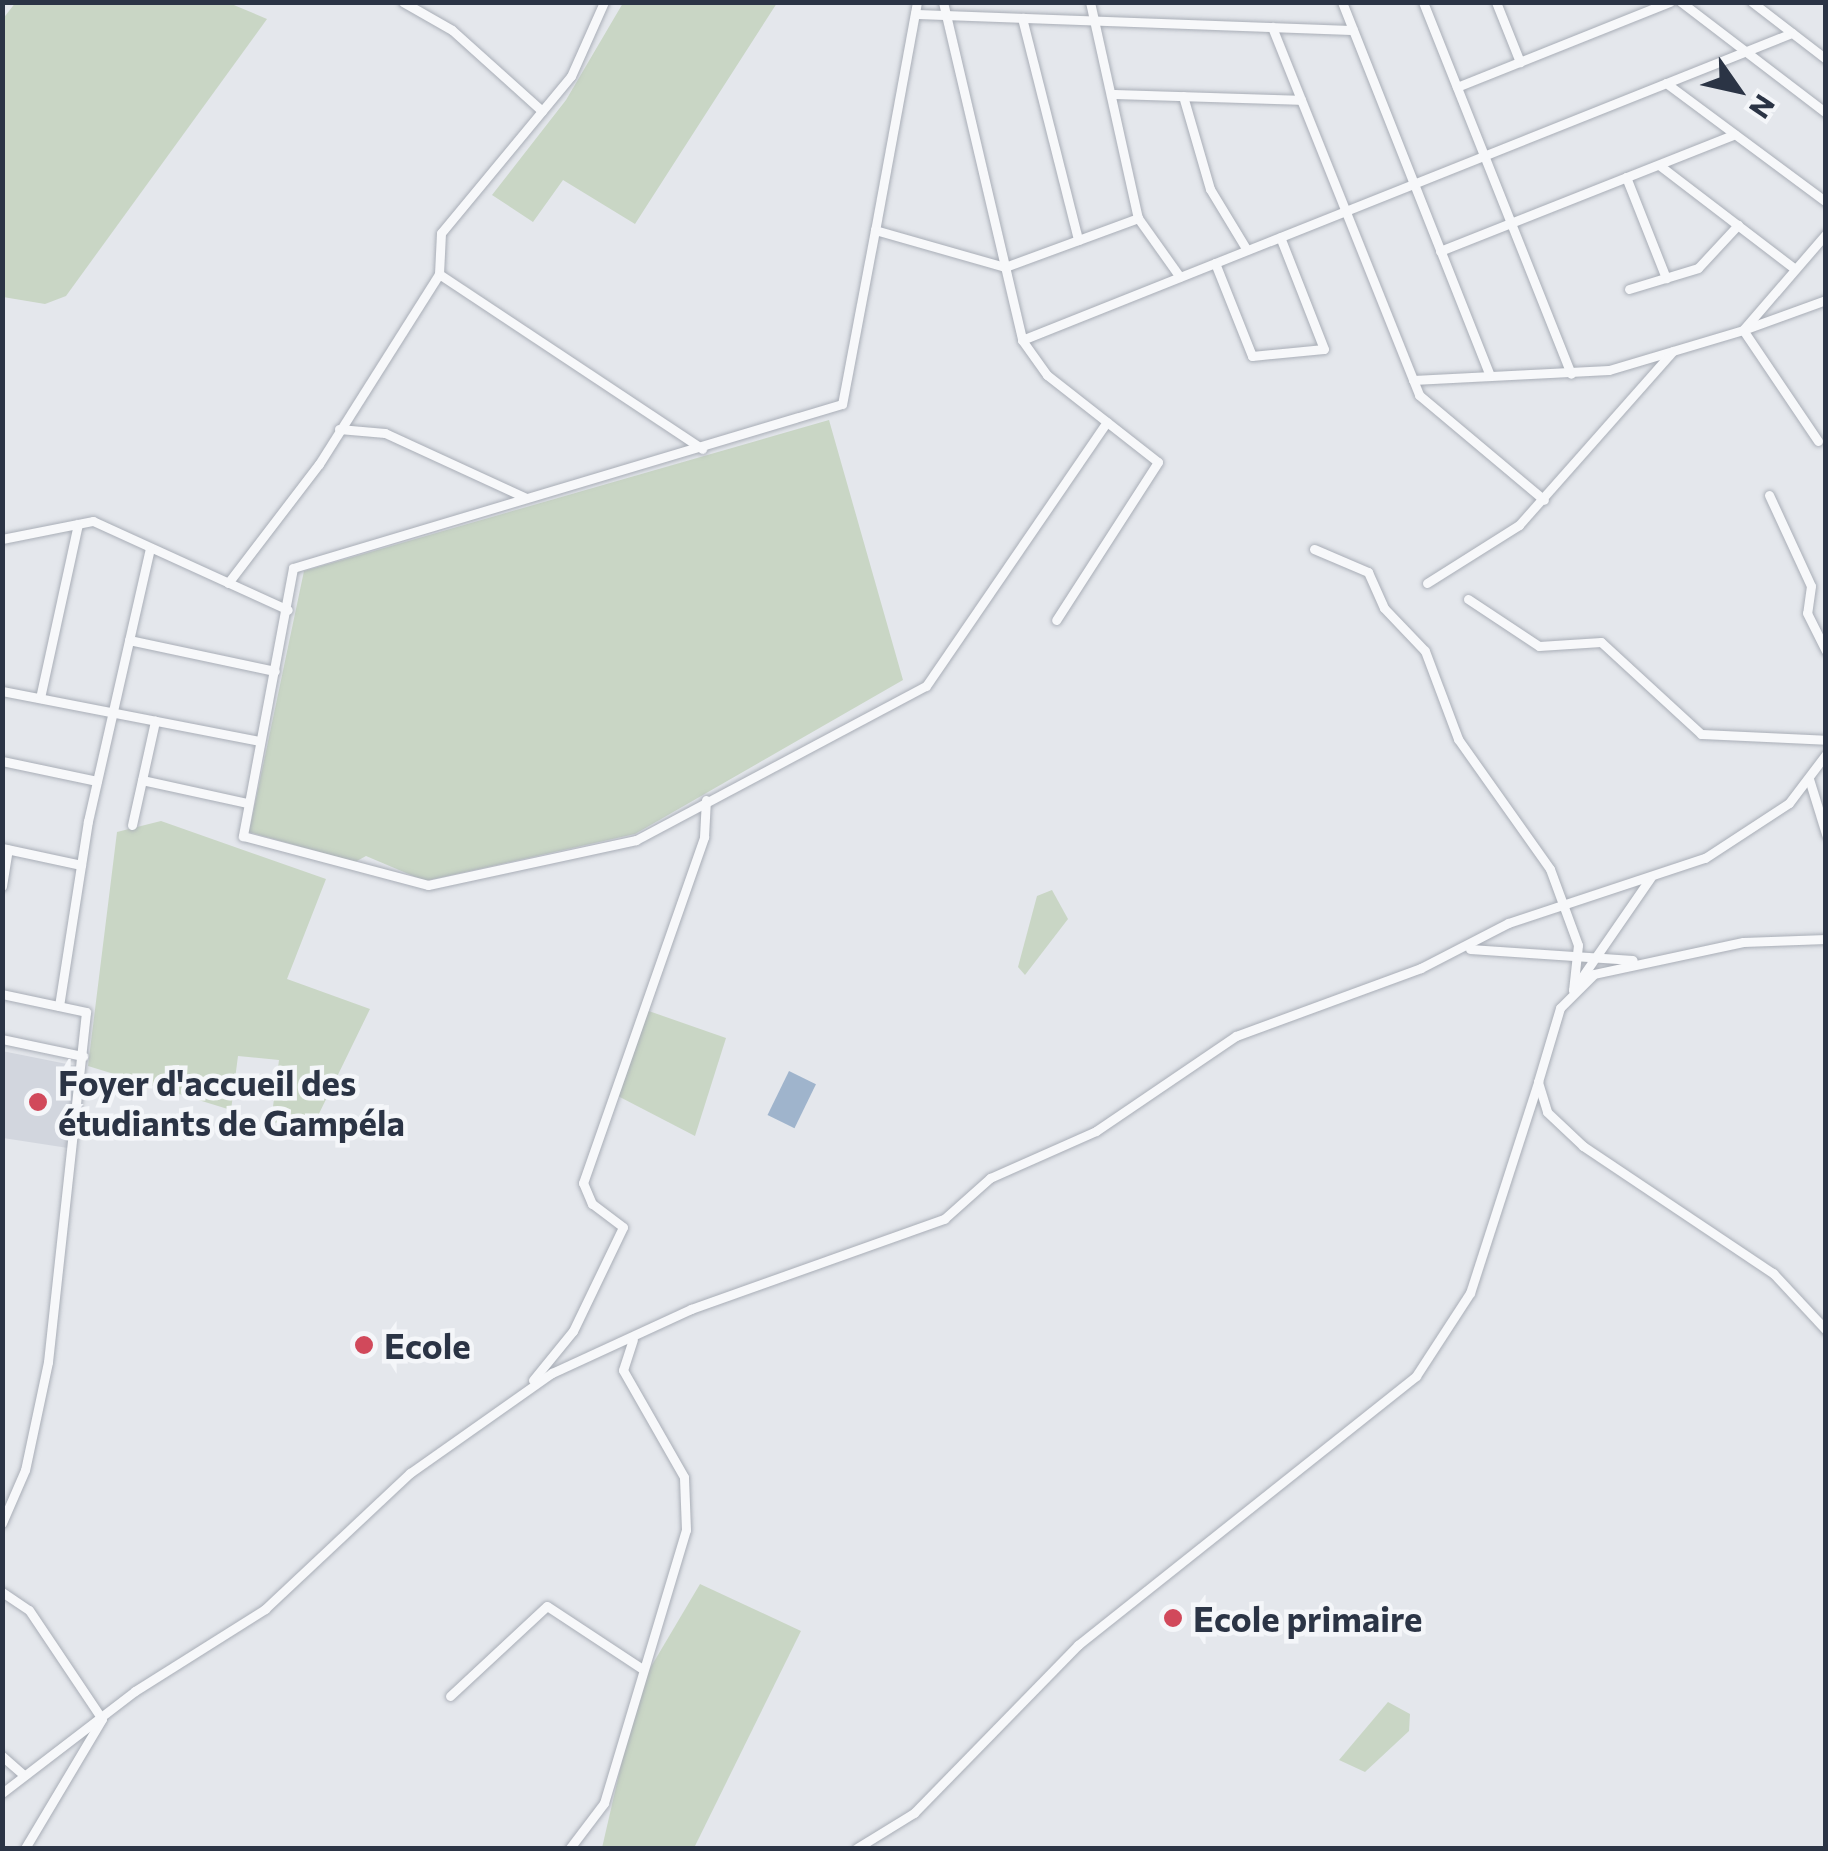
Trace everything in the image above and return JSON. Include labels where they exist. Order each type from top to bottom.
[{"type":"street","points":[[404,2],[452,30],[542,111]]},
{"type":"street","points":[[228,583],[339,429],[440,274],[441,233],[542,111],[592,43],[604,2]]},
{"type":"street","points":[[943,2],[1022,340],[1047,375],[1158,462],[1056,620]]},
{"type":"street","points":[[1090,2],[1138,218],[1180,277]]},
{"type":"street","points":[[1342,2],[1490,376]]},
{"type":"street","points":[[1423,2],[1571,374]]},
{"type":"street","points":[[1496,2],[1520,62]]},
{"type":"street","points":[[1457,88],[1670,2]]},
{"type":"street","points":[[1681,2],[1826,113]]},
{"type":"street","points":[[1752,2],[1826,59]]},
{"type":"street","points":[[1106,422],[926,686],[636,840],[428,885],[244,836],[247,803],[288,610],[303,561],[702,448],[842,404],[916,8],[946,15],[1352,30]]},
{"type":"street","points":[[1022,18],[1078,240]]},
{"type":"street","points":[[1272,27],[1412,380],[1456,431],[1544,500]]},
{"type":"street","points":[[1022,340],[1792,33]]},
{"type":"street","points":[[1666,83],[1826,202]]},
{"type":"street","points":[[1110,94],[1302,100]]},
{"type":"street","points":[[1183,96],[1210,189],[1247,250]]},
{"type":"street","points":[[1440,250],[1735,134]]},
{"type":"street","points":[[1658,164],[1795,269]]},
{"type":"street","points":[[1626,177],[1666,278]]},
{"type":"street","points":[[875,230],[1005,268],[1138,218]]},
{"type":"street","points":[[1629,289],[1698,268],[1738,225]]},
{"type":"street","points":[[1743,330],[1826,234]]},
{"type":"street","points":[[1214,263],[1252,356],[1324,349],[1280,237]]},
{"type":"street","points":[[440,274],[702,448]]},
{"type":"street","points":[[1412,380],[1571,374],[1743,330],[1826,300]]},
{"type":"street","points":[[1743,330],[1818,441]]},
{"type":"street","points":[[1427,583],[1544,500],[1575,452],[1673,350]]},
{"type":"street","points":[[339,429],[385,434],[526,498]]},
{"type":"street","points":[[1770,495],[1811,586],[1807,613],[1826,651]]},
{"type":"street","points":[[2,539],[93,521],[288,610]]},
{"type":"street","points":[[40,698],[78,524]]},
{"type":"street","points":[[59,1006],[97,781],[150,548]]},
{"type":"street","points":[[1314,549],[1368,572],[1384,608],[1426,651],[1458,739],[1541,854],[1564,904],[1578,953],[1573,990]]},
{"type":"street","points":[[1468,599],[1540,646],[1601,642],[1701,734],[1826,740]]},
{"type":"street","points":[[129,640],[275,672]]},
{"type":"street","points":[[2,691],[260,741]]},
{"type":"street","points":[[132,825],[156,721]]},
{"type":"street","points":[[2,1793],[102,1719],[265,1609],[410,1473],[524,1389],[633,1340],[691,1308],[904,1238],[1002,1171],[1096,1131],[1236,1036],[1462,951],[1564,904],[1719,850],[1809,779],[1826,754]]},
{"type":"street","points":[[2,760],[97,781]]},
{"type":"street","points":[[1809,779],[1826,834]]},
{"type":"street","points":[[142,780],[247,803]]},
{"type":"street","points":[[524,1389],[574,1331],[623,1227],[592,1204],[583,1182],[704,837],[706,800]]},
{"type":"street","points":[[2,886],[5,848],[81,864]]},
{"type":"street","points":[[857,1848],[914,1813],[1078,1645],[1416,1376],[1470,1293],[1538,1082],[1573,990],[1652,876]]},
{"type":"street","points":[[1573,990],[1594,974],[1743,942],[1826,938]]},
{"type":"street","points":[[1462,951],[1597,954],[1646,962]]},
{"type":"street","points":[[2,994],[86,1012],[48,1362],[25,1470],[2,1522]]},
{"type":"street","points":[[2,1039],[83,1056]]},
{"type":"street","points":[[1538,1082],[1546,1112],[1583,1146],[1772,1273],[1826,1330]]},
{"type":"street","points":[[570,1848],[604,1802],[641,1668],[679,1569],[688,1494],[623,1370],[633,1340]]},
{"type":"street","points":[[2,1592],[29,1610],[102,1719]]},
{"type":"street","points":[[450,1696],[546,1606],[641,1668]]},
{"type":"street","points":[[25,1848],[102,1719]]},
{"type":"street","points":[[2,1756],[24,1775]]},
{"type":"shaded area","name":"Foyer d'accueil des étudiants de Gampéla","points":[[2,1051],[77,1066],[68,1148],[3,1138]]},
{"type":"green space","points":[[16,2],[229,3],[267,19],[66,296],[45,304],[3,297],[2,20]]},
{"type":"green space","points":[[623,3],[777,3],[635,224],[563,180],[533,222],[492,195],[566,100]]},
{"type":"green space","points":[[829,420],[903,680],[635,834],[425,881],[366,856],[355,862],[249,832],[304,571]]},
{"type":"green space","points":[[161,821],[326,879],[287,979],[370,1009],[313,1126],[271,1122],[279,1060],[238,1056],[231,1110],[88,1066],[117,832]]},
{"type":"green space","points":[[1052,890],[1068,919],[1025,975],[1018,967],[1037,896]]},
{"type":"green space","points":[[643,1009],[726,1038],[695,1136],[614,1094]]},
{"type":"green space","points":[[700,1584],[801,1631],[694,1848],[602,1848],[639,1687]]},
{"type":"green space","points":[[1388,1702],[1410,1714],[1409,1731],[1365,1772],[1339,1760]]},
{"type":"water","points":[[789,1071],[816,1084],[794,1128],[768,1115]]},
{"type":"place","name":"Foyer d'accueil des étudiants de Gampéla","points":[[38,1102]]},
{"type":"place","name":"Ecole","points":[[364,1345]]},
{"type":"place","name":"Ecole primaire","points":[[1173,1618]]}]
